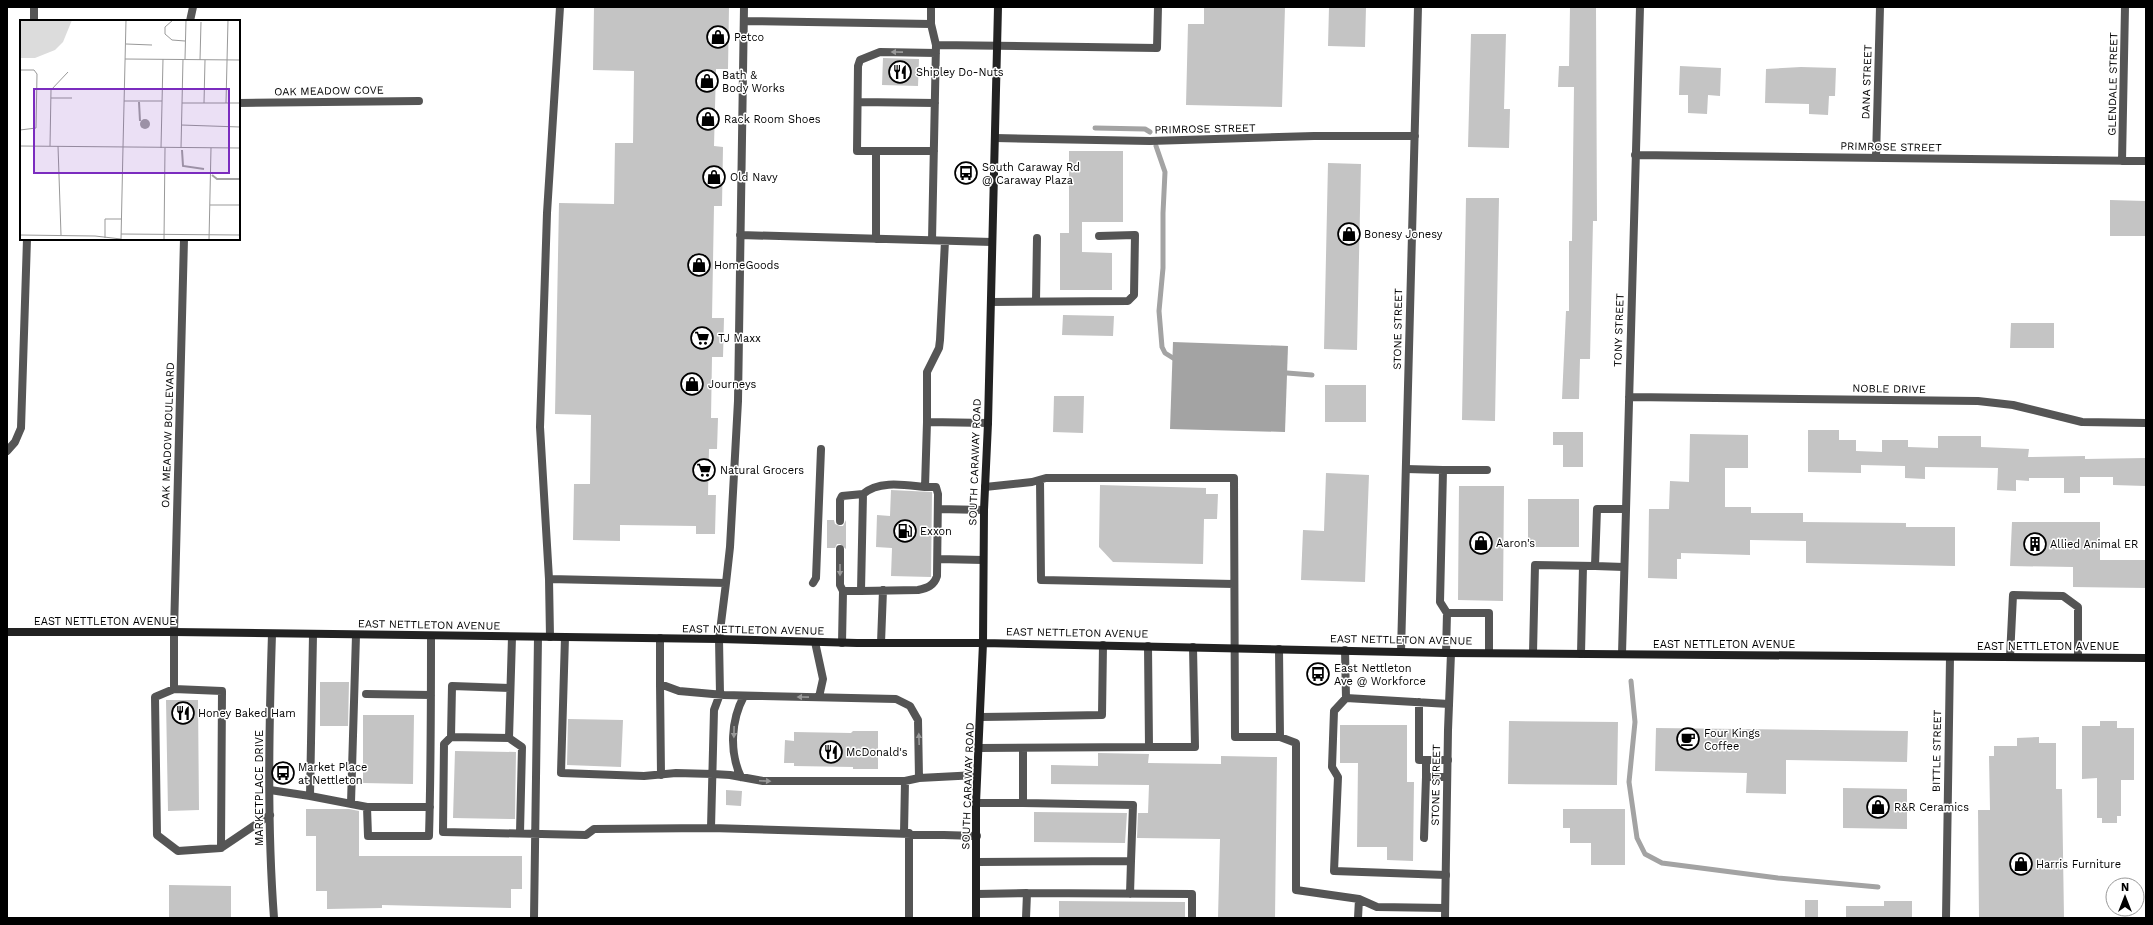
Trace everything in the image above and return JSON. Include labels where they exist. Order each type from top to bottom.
[{"type":"main road","name":"SOUTH CARAWAY ROAD","points":[[976,918],[976,803],[981,717],[984,510],[988,423],[998,7]]},
{"type":"main road","name":"EAST NETTLETON AVENUE","points":[[7,632],[174,632],[314,635],[660,638],[842,643],[983,642],[1449,653],[2146,658]]},
{"type":"street","points":[[34,7],[34,20]]},
{"type":"street","points":[[190,20],[193,7]]},
{"type":"street","points":[[550,637],[549,579],[540,427],[547,213],[560,7]]},
{"type":"street","points":[[711,828],[714,710],[720,694],[719,639],[730,554],[738,401],[744,7]]},
{"type":"street","points":[[930,7],[931,24],[936,49],[932,240]]},
{"type":"street","points":[[934,151],[857,151],[858,66],[860,60],[880,52],[997,46],[1157,48],[1158,7]]},
{"type":"street","name":"STONE STREET","points":[[1401,652],[1418,7]]},
{"type":"street","name":"TONY STREET","points":[[1622,654],[1640,7]]},
{"type":"street","name":"DANA STREET","points":[[1876,158],[1880,7]]},
{"type":"street","name":"GLENDALE STREET","points":[[2122,161],[2125,7]]},
{"type":"street","points":[[744,22],[931,24]]},
{"type":"street","name":"OAK MEADOW COVE","points":[[240,103],[419,101]]},
{"type":"street","points":[[858,102],[935,103]]},
{"type":"street","name":"PRIMROSE STREET","points":[[995,138],[1150,141],[1314,136],[1415,136]]},
{"type":"street","points":[[876,151],[876,239]]},
{"type":"street","name":"PRIMROSE STREET","points":[[1635,155],[2146,161]]},
{"type":"street","points":[[740,235],[992,242]]},
{"type":"street","points":[[991,302],[1128,301],[1134,295],[1135,235],[1099,236]]},
{"type":"street","points":[[1036,301],[1037,238]]},
{"type":"street","points":[[7,451],[15,442],[21,428],[27,240]]},
{"type":"street","name":"OAK MEADOW BOULEVARD","points":[[174,689],[174,632],[184,240]]},
{"type":"street","points":[[925,487],[927,372],[939,348],[945,241]]},
{"type":"street","name":"NOBLE DRIVE","points":[[1629,397],[1978,401],[2013,405],[2082,422],[2146,423]]},
{"type":"street","points":[[927,422],[988,423]]},
{"type":"street","points":[[813,583],[816,578],[821,449]]},
{"type":"street","points":[[1406,469],[1487,470]]},
{"type":"street","points":[[1443,470],[1440,602],[1447,613],[1489,613],[1489,653]]},
{"type":"street","points":[[985,487],[1046,478],[1234,478],[1235,737],[1280,737],[1296,743],[1296,890],[1358,899],[1377,907],[1445,908]]},
{"type":"street","points":[[1040,480],[1041,580],[1234,584]]},
{"type":"street","points":[[840,521],[840,500],[842,496],[863,494],[869,489],[885,485],[936,488],[937,490],[938,559],[935,582],[926,588],[843,591]]},
{"type":"street","points":[[861,591],[863,494]]},
{"type":"street","points":[[938,509],[984,510]]},
{"type":"street","points":[[1595,566],[1597,509],[1626,509]]},
{"type":"street","points":[[840,549],[840,585],[843,591],[842,643]]},
{"type":"street","points":[[938,559],[983,560]]},
{"type":"street","points":[[1533,653],[1535,565],[1624,567]]},
{"type":"street","points":[[1581,654],[1582,566]]},
{"type":"street","points":[[549,579],[726,583]]},
{"type":"street","points":[[881,643],[883,590]]},
{"type":"street","points":[[2010,657],[2013,595],[2063,596],[2078,607],[2078,657]]},
{"type":"street","name":"STONE STREET","points":[[1445,918],[1449,704],[1447,613]]},
{"type":"street","name":"MARKETPLACE DRIVE","points":[[272,634],[269,734],[270,874],[274,918]]},
{"type":"street","points":[[310,796],[314,635]]},
{"type":"street","points":[[351,803],[356,635]]},
{"type":"street","points":[[367,807],[368,836],[429,836],[431,636]]},
{"type":"street","points":[[509,738],[512,637]]},
{"type":"street","points":[[534,918],[538,637]]},
{"type":"street","points":[[565,637],[561,773],[661,775],[676,772],[713,774],[763,781],[905,781],[919,778],[977,775]]},
{"type":"street","points":[[660,638],[661,775]]},
{"type":"street","points":[[815,642],[822,679],[819,697]]},
{"type":"street","points":[[981,717],[1102,715],[1103,645]]},
{"type":"street","points":[[1148,646],[1149,747]]},
{"type":"street","points":[[979,748],[1195,747],[1193,647]]},
{"type":"street","points":[[1279,649],[1280,737]]},
{"type":"street","points":[[1345,650],[1346,698],[1334,711],[1332,767],[1338,777],[1334,871],[1446,875]]},
{"type":"street","name":"BITTLE STREET","points":[[1946,918],[1950,656]]},
{"type":"street","points":[[660,684],[679,691],[744,696],[896,699],[910,706],[918,720],[919,778]]},
{"type":"street","points":[[510,688],[452,686],[451,737],[444,744],[443,832],[586,835],[594,829],[711,828],[977,836]]},
{"type":"street","points":[[221,848],[222,691],[174,689],[155,697],[157,835],[178,851],[221,848],[270,814]]},
{"type":"street","points":[[366,694],[431,695]]},
{"type":"street","points":[[741,777],[736,767],[733,728],[737,709],[744,696]]},
{"type":"street","points":[[1346,698],[1449,704]]},
{"type":"street","points":[[1419,702],[1419,760],[1448,760]]},
{"type":"street","points":[[451,737],[509,738],[522,747],[520,833]]},
{"type":"street","points":[[1023,748],[1023,803]]},
{"type":"street","points":[[1424,838],[1426,760]]},
{"type":"street","points":[[1426,777],[1447,777]]},
{"type":"street","points":[[905,781],[909,918]]},
{"type":"street","points":[[270,790],[367,807],[430,807]]},
{"type":"street","points":[[976,803],[1133,805],[1130,894]]},
{"type":"street","points":[[977,862],[1131,861]]},
{"type":"street","points":[[1026,918],[1027,893]]},
{"type":"street","points":[[977,894],[1192,894],[1192,918]]},
{"type":"street","points":[[1358,899],[1358,918]]},
{"type":"shaded area","points":[[1173,342],[1288,346],[1285,432],[1170,429]]},
{"type":"building","points":[[594,7],[729,7],[728,69],[716,69],[714,146],[723,147],[722,206],[714,206],[712,318],[724,318],[723,357],[712,357],[711,418],[718,418],[717,449],[709,449],[708,495],[716,495],[715,534],[696,534],[696,526],[620,525],[620,541],[573,540],[574,484],[590,484],[591,415],[555,414],[559,203],[614,204],[615,143],[633,143],[634,71],[593,70]]},
{"type":"building","points":[[1204,7],[1285,7],[1282,107],[1186,105],[1188,24],[1204,24]]},
{"type":"building","points":[[1329,7],[1366,7],[1365,47],[1328,46]]},
{"type":"building","points":[[1570,7],[1596,7],[1597,221],[1593,221],[1590,359],[1580,359],[1579,399],[1562,399],[1566,311],[1569,311],[1569,241],[1572,241],[1574,87],[1558,87],[1559,66],[1569,66]]},
{"type":"building","points":[[1471,34],[1506,34],[1504,109],[1510,109],[1509,148],[1468,147]]},
{"type":"building","name":"Shipley Do-Nuts","points":[[883,58],[919,59],[918,86],[882,85]]},
{"type":"building","points":[[1680,66],[1721,68],[1720,96],[1708,95],[1707,114],[1688,113],[1688,95],[1679,95]]},
{"type":"building","points":[[1801,67],[1836,68],[1835,96],[1829,96],[1828,115],[1809,114],[1809,104],[1765,103],[1766,69]]},
{"type":"building","points":[[1069,151],[1123,151],[1123,222],[1082,222],[1082,252],[1112,253],[1112,290],[1060,290],[1060,233],[1069,233]]},
{"type":"building","points":[[1328,163],[1361,164],[1357,350],[1324,349]]},
{"type":"building","points":[[1466,198],[1499,198],[1495,421],[1462,420]]},
{"type":"building","points":[[2110,200],[2146,201],[2146,236],[2110,236]]},
{"type":"building","points":[[1063,315],[1114,316],[1113,336],[1062,335]]},
{"type":"building","points":[[2011,323],[2054,323],[2054,348],[2010,348]]},
{"type":"building","points":[[1325,385],[1366,385],[1366,422],[1325,422]]},
{"type":"building","points":[[1054,396],[1084,396],[1083,433],[1053,432]]},
{"type":"building","points":[[1808,430],[1839,430],[1839,440],[1856,440],[1856,451],[1882,452],[1882,440],[1908,440],[1908,447],[1938,448],[1938,436],[1981,436],[1981,447],[2029,449],[2028,457],[2085,456],[2085,459],[2146,458],[2146,486],[2113,485],[2113,477],[2080,477],[2080,493],[2064,493],[2064,478],[2029,478],[2029,481],[2016,480],[2016,491],[1997,490],[1998,468],[1925,467],[1925,479],[1905,478],[1905,466],[1861,465],[1861,473],[1808,472]]},
{"type":"building","points":[[1553,432],[1583,432],[1583,467],[1563,467],[1563,445],[1553,445]]},
{"type":"building","points":[[1690,434],[1748,435],[1748,468],[1725,468],[1725,507],[1751,507],[1751,513],[1803,513],[1803,522],[1906,523],[1906,527],[1955,527],[1955,566],[1806,563],[1806,541],[1750,540],[1750,555],[1681,553],[1681,559],[1677,559],[1677,579],[1648,578],[1649,509],[1669,509],[1670,481],[1689,482]]},
{"type":"building","points":[[1326,473],[1369,475],[1365,582],[1301,580],[1303,530],[1324,531]]},
{"type":"building","points":[[1100,485],[1206,488],[1206,494],[1218,494],[1217,519],[1204,519],[1203,564],[1113,562],[1099,547]]},
{"type":"building","name":"Aaron's","points":[[1459,486],[1504,486],[1503,601],[1458,600]]},
{"type":"building","name":"Exxon","points":[[891,490],[932,492],[931,577],[891,576],[892,548],[876,547],[877,515],[890,516]]},
{"type":"building","points":[[1528,499],[1579,499],[1579,547],[1528,547]]},
{"type":"building","points":[[827,520],[834,520],[835,524],[843,526],[846,520],[846,549],[840,544],[837,544],[835,548],[827,548]]},
{"type":"building","points":[[2012,522],[2100,522],[2100,560],[2146,560],[2146,588],[2073,587],[2073,567],[2010,566]]},
{"type":"building","points":[[320,682],[349,682],[348,726],[320,726]]},
{"type":"building","points":[[166,700],[198,700],[199,810],[168,811]]},
{"type":"building","points":[[363,715],[414,715],[413,784],[363,783]]},
{"type":"building","points":[[568,719],[623,720],[621,767],[567,765]]},
{"type":"building","points":[[1509,721],[1618,722],[1617,785],[1508,784]]},
{"type":"building","points":[[2100,721],[2117,721],[2117,728],[2134,728],[2134,780],[2121,780],[2121,816],[2117,816],[2117,823],[2102,823],[2102,818],[2097,818],[2097,778],[2082,779],[2082,726],[2100,726]]},
{"type":"building","points":[[1340,725],[1407,725],[1407,782],[1414,782],[1413,861],[1387,860],[1387,847],[1357,847],[1358,763],[1340,763]]},
{"type":"building","points":[[1656,728],[1908,731],[1907,762],[1786,760],[1786,794],[1746,793],[1747,773],[1655,771]]},
{"type":"building","name":"McDonald's","points":[[853,731],[878,731],[878,769],[794,766],[794,763],[784,763],[785,740],[794,741],[794,732],[851,733]]},
{"type":"building","name":"Harris Furniture","points":[[2039,737],[2039,743],[2056,743],[2056,789],[2062,789],[2064,918],[1979,918],[1978,810],[1990,810],[1989,756],[1994,756],[1994,746],[2017,746],[2017,738]]},
{"type":"building","points":[[455,751],[516,752],[515,819],[453,818]]},
{"type":"building","points":[[1098,753],[1149,754],[1148,763],[1221,764],[1221,756],[1277,757],[1275,918],[1218,918],[1220,839],[1137,838],[1138,813],[1148,813],[1149,785],[1051,784],[1051,765],[1098,766]]},
{"type":"building","points":[[1843,788],[1907,789],[1907,829],[1843,828]]},
{"type":"building","points":[[726,790],[742,791],[741,806],[726,805]]},
{"type":"building","points":[[306,809],[349,809],[359,811],[359,856],[522,856],[522,889],[511,889],[511,908],[382,905],[382,908],[327,909],[327,891],[316,891],[316,836],[306,836]]},
{"type":"building","points":[[1563,809],[1625,809],[1625,865],[1591,865],[1591,843],[1570,843],[1570,828],[1563,828]]},
{"type":"building","points":[[1034,812],[1127,813],[1125,843],[1034,842]]},
{"type":"building","points":[[169,885],[231,886],[231,918],[169,918]]},
{"type":"building","points":[[1805,900],[1818,900],[1818,918],[1805,918]]},
{"type":"building","points":[[1059,901],[1185,902],[1185,918],[1059,918]]},
{"type":"building","points":[[1884,901],[1912,901],[1912,918],[1846,918],[1846,906],[1884,906]]},
{"type":"waterway","points":[[1095,128],[1145,129],[1150,132]]},
{"type":"waterway","points":[[1156,146],[1165,172],[1163,268],[1159,311],[1162,347],[1165,353],[1173,358]]},
{"type":"waterway","points":[[1287,373],[1312,375]]},
{"type":"waterway","points":[[1631,681],[1635,722],[1629,782],[1637,838],[1645,854],[1662,863],[1778,878],[1878,887]]},
{"type":"place","name":"Petco","points":[[718,37]]},
{"type":"place","name":"Shipley Do-Nuts","points":[[900,72]]},
{"type":"place","name":"Bath & Body Works","points":[[707,81]]},
{"type":"place","name":"Rack Room Shoes","points":[[708,119]]},
{"type":"place","name":"South Caraway Rd @ Caraway Plaza","points":[[966,173]]},
{"type":"place","name":"Old Navy","points":[[714,177]]},
{"type":"place","name":"Bonesy Jonesy","points":[[1349,234]]},
{"type":"place","name":"HomeGoods","points":[[699,265]]},
{"type":"place","name":"TJ Maxx","points":[[702,338]]},
{"type":"place","name":"Journeys","points":[[692,384]]},
{"type":"place","name":"Natural Grocers","points":[[704,470]]},
{"type":"place","name":"Exxon","points":[[905,531]]},
{"type":"place","name":"Aaron's","points":[[1481,543]]},
{"type":"place","name":"Allied Animal ER","points":[[2035,544]]},
{"type":"place","name":"East Nettleton Ave @ Workforce","points":[[1318,674]]},
{"type":"place","name":"Honey Baked Ham","points":[[183,713]]},
{"type":"place","name":"Four Kings Coffee","points":[[1688,739]]},
{"type":"place","name":"McDonald's","points":[[831,752]]},
{"type":"place","name":"Market Place at Nettleton","points":[[283,773]]},
{"type":"place","name":"R&R Ceramics","points":[[1878,807]]},
{"type":"place","name":"Harris Furniture","points":[[2021,864]]}]
